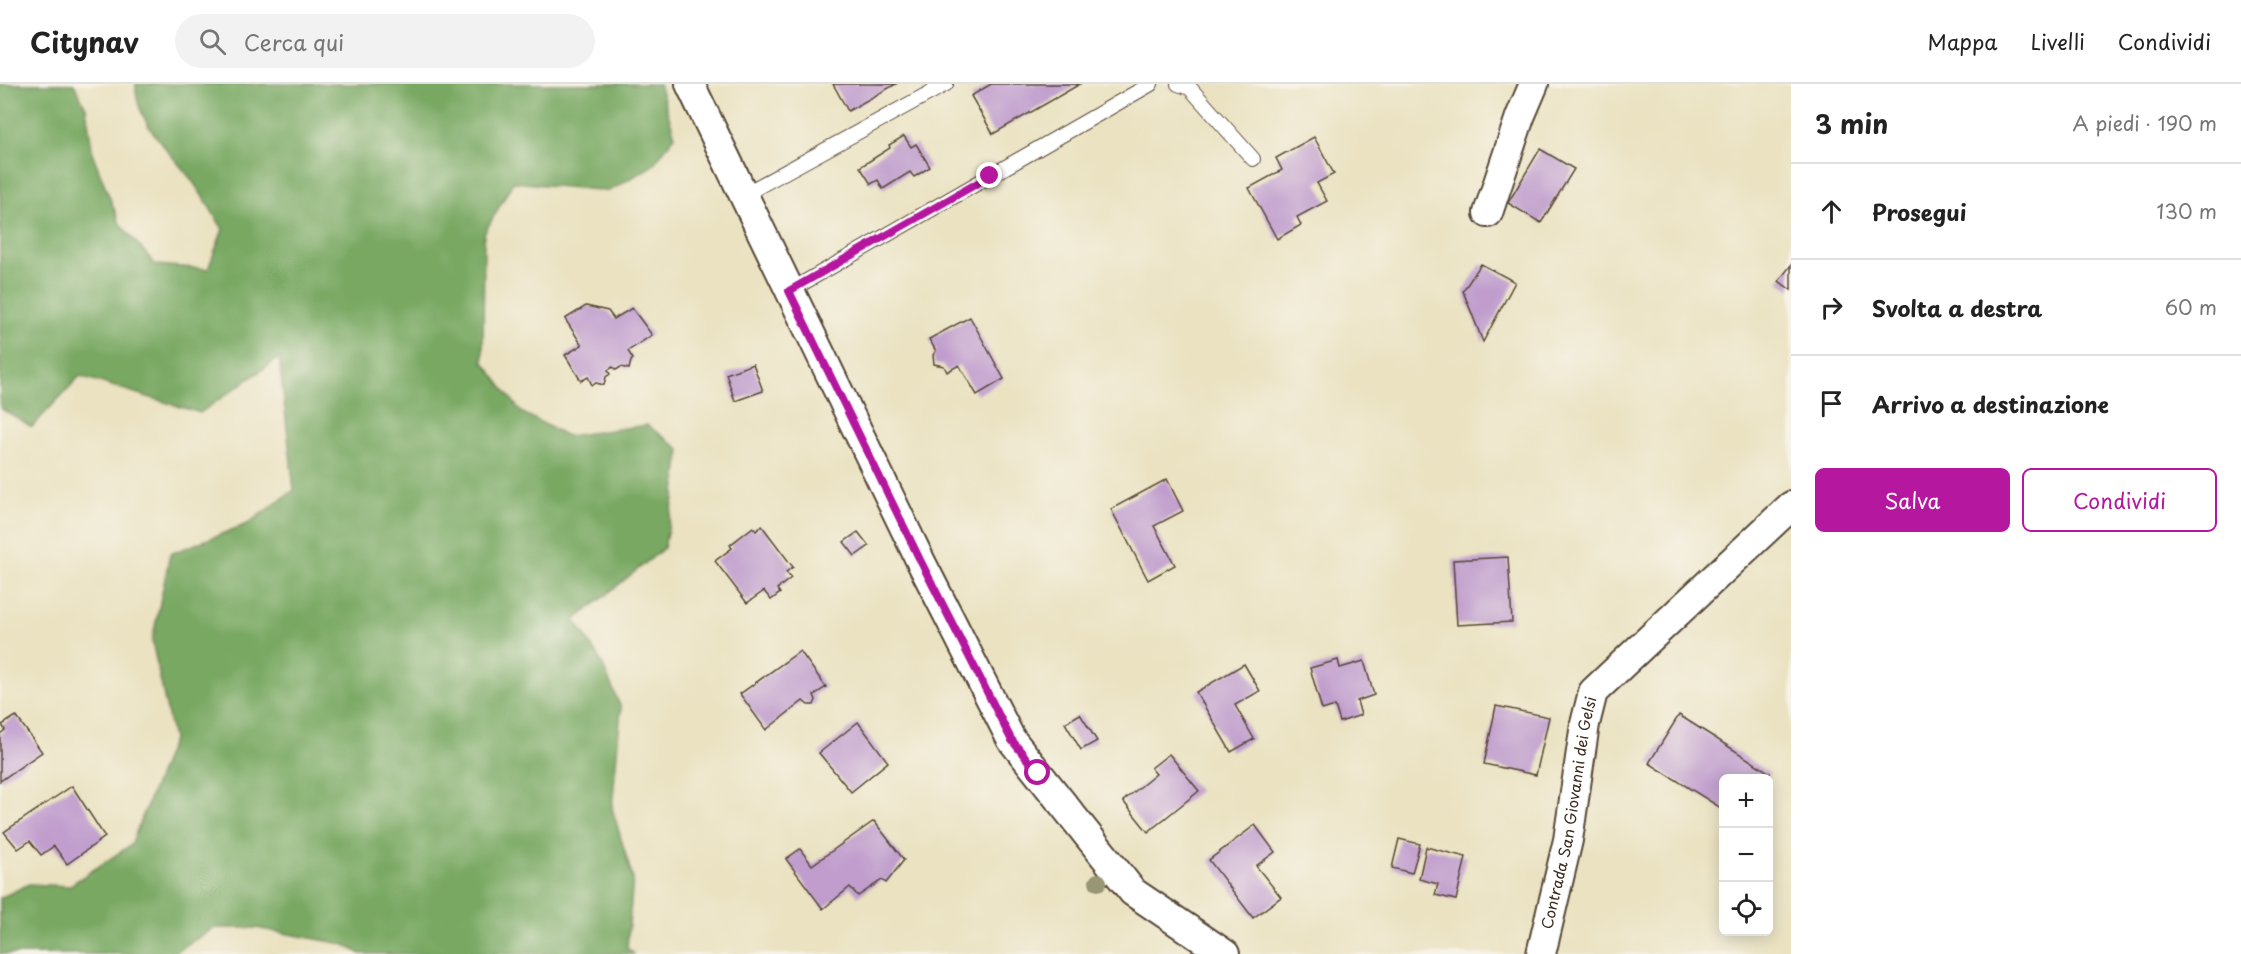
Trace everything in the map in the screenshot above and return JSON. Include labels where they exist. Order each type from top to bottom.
[{"type":"street","points":[[690,84],[921,562],[1011,739],[1133,892],[1225,954]]},
{"type":"street","points":[[1488,213],[1520,117],[1534,84]]},
{"type":"street","name":"Contrada San Giovanni dei Gelsi","points":[[1541,954],[1568,840],[1585,724],[1593,692],[1791,506]]},
{"type":"lane","points":[[743,195],[946,84]]},
{"type":"lane","points":[[789,291],[1151,84]]},
{"type":"lane","points":[[1178,84],[1190,88],[1253,159]]},
{"type":"green space","points":[[0,84],[74,84],[86,108],[93,155],[120,224],[156,265],[208,269],[223,229],[193,182],[147,124],[137,98],[136,84],[659,84],[675,136],[652,166],[609,191],[513,182],[484,234],[483,361],[521,412],[567,436],[647,425],[680,449],[675,494],[664,548],[575,620],[601,661],[621,708],[612,808],[633,879],[627,948],[634,954],[361,954],[343,944],[256,928],[214,928],[172,954],[0,954],[0,898],[29,884],[69,886],[131,845],[173,739],[152,641],[170,554],[247,524],[294,490],[279,358],[200,413],[80,376],[32,427],[0,408]]},
{"type":"building","points":[[833,84],[896,84],[848,111]]},
{"type":"building","points":[[991,84],[1080,84],[993,134],[971,96]]},
{"type":"building","points":[[904,136],[911,147],[916,144],[930,167],[914,177],[910,172],[883,189],[878,180],[871,184],[860,167]]},
{"type":"building","points":[[1314,137],[1334,174],[1317,183],[1327,201],[1297,217],[1301,225],[1277,239],[1249,188],[1282,170],[1276,158]]},
{"type":"building","points":[[1540,149],[1574,169],[1541,223],[1508,203]]},
{"type":"building","points":[[1481,264],[1515,282],[1483,342],[1463,291]]},
{"type":"building","points":[[1791,265],[1791,290],[1779,281]]},
{"type":"building","points":[[586,306],[608,311],[614,319],[632,308],[652,335],[628,351],[633,359],[629,369],[621,367],[616,370],[613,367],[608,370],[610,374],[606,377],[604,385],[596,383],[592,385],[588,377],[581,381],[565,355],[582,345],[565,319]]},
{"type":"building","points":[[970,317],[1004,379],[977,395],[959,365],[947,372],[944,366],[934,364],[933,355],[936,351],[929,339]]},
{"type":"building","points":[[753,364],[763,391],[735,401],[726,374]]},
{"type":"building","points":[[1167,479],[1183,511],[1154,526],[1175,565],[1148,580],[1111,509]]},
{"type":"building","points":[[762,526],[793,567],[786,572],[791,578],[777,589],[780,593],[771,600],[764,591],[747,603],[715,561],[732,548],[730,545],[753,527],[756,531]]},
{"type":"building","points":[[858,532],[869,546],[855,556],[844,542]]},
{"type":"building","points":[[1508,557],[1512,622],[1457,625],[1453,560]]},
{"type":"building","points":[[800,651],[826,687],[814,695],[816,700],[814,705],[808,705],[803,701],[766,730],[740,694]]},
{"type":"building","points":[[1338,660],[1340,668],[1364,661],[1374,695],[1357,701],[1361,715],[1340,722],[1335,706],[1322,710],[1310,668]]},
{"type":"building","points":[[1244,664],[1260,691],[1235,705],[1254,739],[1231,752],[1196,692]]},
{"type":"building","points":[[1496,706],[1549,717],[1536,775],[1484,764]]},
{"type":"building","points":[[1080,714],[1097,741],[1081,750],[1065,723]]},
{"type":"building","points":[[1679,715],[1770,773],[1719,774],[1719,807],[1649,763]]},
{"type":"building","points":[[16,716],[42,752],[0,781],[0,734],[5,730],[2,725]]},
{"type":"building","points":[[858,722],[888,762],[851,792],[819,753]]},
{"type":"building","points":[[1169,754],[1199,791],[1148,832],[1123,801],[1156,774],[1151,768]]},
{"type":"building","points":[[72,786],[105,837],[67,864],[54,846],[41,855],[30,841],[18,849],[4,832]]},
{"type":"building","points":[[874,821],[904,860],[886,883],[882,880],[858,896],[850,887],[823,909],[786,859],[800,849],[812,865]]},
{"type":"building","points":[[1255,825],[1275,852],[1256,866],[1281,897],[1253,918],[1209,860]]},
{"type":"building","points":[[1399,839],[1420,844],[1412,873],[1392,868]]},
{"type":"building","points":[[1426,847],[1466,857],[1456,900],[1435,895],[1438,884],[1419,879]]},
{"type":"route","points":[[990,176],[789,291],[921,562],[1011,739],[1038,773]]}]
